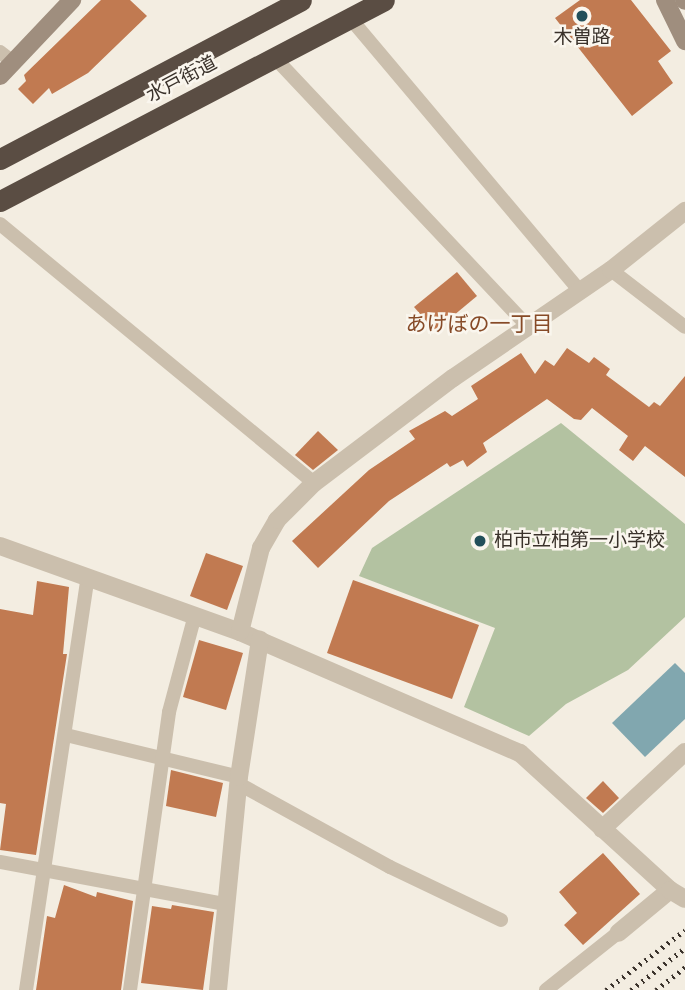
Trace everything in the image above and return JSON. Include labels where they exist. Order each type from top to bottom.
[{"type":"highway","name":"水戸街道","points":[[0,159],[301,0]]},
{"type":"highway","name":"水戸街道","points":[[0,201],[384,0]]},
{"type":"street","points":[[0,76],[7,57],[72,0]]},
{"type":"street","points":[[665,0],[685,41]]},
{"type":"street","points":[[240,632],[261,548],[277,520],[314,483],[453,378],[611,270],[685,211]]},
{"type":"street","points":[[0,546],[195,614],[520,753],[602,829],[678,894],[618,933]]},
{"type":"street","points":[[218,990],[239,780],[260,640]]},
{"type":"street","points":[[602,829],[685,752]]},
{"type":"lane","points":[[350,18],[580,291]]},
{"type":"lane","points":[[274,57],[529,328]]},
{"type":"lane","points":[[0,224],[314,483]]},
{"type":"lane","points":[[611,270],[685,327]]},
{"type":"lane","points":[[26,990],[89,578]]},
{"type":"lane","points":[[130,990],[169,712],[195,614]]},
{"type":"lane","points":[[66,735],[239,780],[390,867],[501,920]]},
{"type":"lane","points":[[0,862],[45,868],[225,904]]},
{"type":"lane","points":[[546,990],[618,933]]},
{"type":"green space","points":[[561,423],[685,524],[685,617],[628,670],[566,704],[529,736],[464,707],[495,628],[359,576],[372,548]]},
{"type":"water","points":[[675,663],[685,673],[685,719],[645,757],[612,723]]},
{"type":"building","points":[[101,0],[130,0],[147,16],[88,73],[52,94],[49,88],[33,104],[18,89],[26,81],[24,75]]},
{"type":"building","points":[[580,0],[631,0],[671,51],[658,61],[673,83],[632,116],[555,18]]},
{"type":"building","points":[[457,272],[477,296],[435,331],[414,307]]},
{"type":"building","points":[[567,348],[589,363],[594,357],[610,369],[606,375],[649,407],[654,402],[660,406],[685,376],[685,477],[645,446],[633,461],[619,450],[628,436],[592,408],[581,420],[574,419],[547,399],[483,443],[487,452],[467,467],[463,460],[450,467],[447,463],[389,501],[318,568],[292,541],[369,470],[415,439],[409,431],[445,411],[452,416],[478,399],[471,386],[521,353],[535,374],[545,360],[554,366]]},
{"type":"building","points":[[318,431],[338,450],[313,470],[295,455]]},
{"type":"building","points":[[206,553],[243,566],[227,610],[190,596]]},
{"type":"building","points":[[353,580],[479,625],[452,699],[327,653]]},
{"type":"building","points":[[37,581],[69,587],[63,654],[67,654],[36,855],[0,850],[6,804],[0,803],[0,609],[33,615]]},
{"type":"building","points":[[199,640],[243,653],[226,710],[183,697]]},
{"type":"building","points":[[171,770],[223,783],[216,817],[166,806]]},
{"type":"building","points":[[603,781],[619,798],[603,813],[586,798]]},
{"type":"building","points":[[603,853],[640,894],[583,945],[564,925],[577,913],[559,892]]},
{"type":"building","points":[[64,885],[96,897],[97,892],[133,901],[121,990],[36,990],[47,916],[55,918]]},
{"type":"building","points":[[172,905],[214,912],[203,990],[141,983],[152,906],[171,909]]},
{"type":"railway","points":[[606,990],[685,930]]},
{"type":"railway","points":[[631,990],[685,948]]},
{"type":"railway","points":[[656,990],[685,967]]},
{"type":"place","name":"木曽路","points":[[582,16]]},
{"type":"place","name":"柏市立柏第一小学校","points":[[480,541]]},
{"type":"district","name":"あけぼの一丁目","points":[[479,324]]}]
